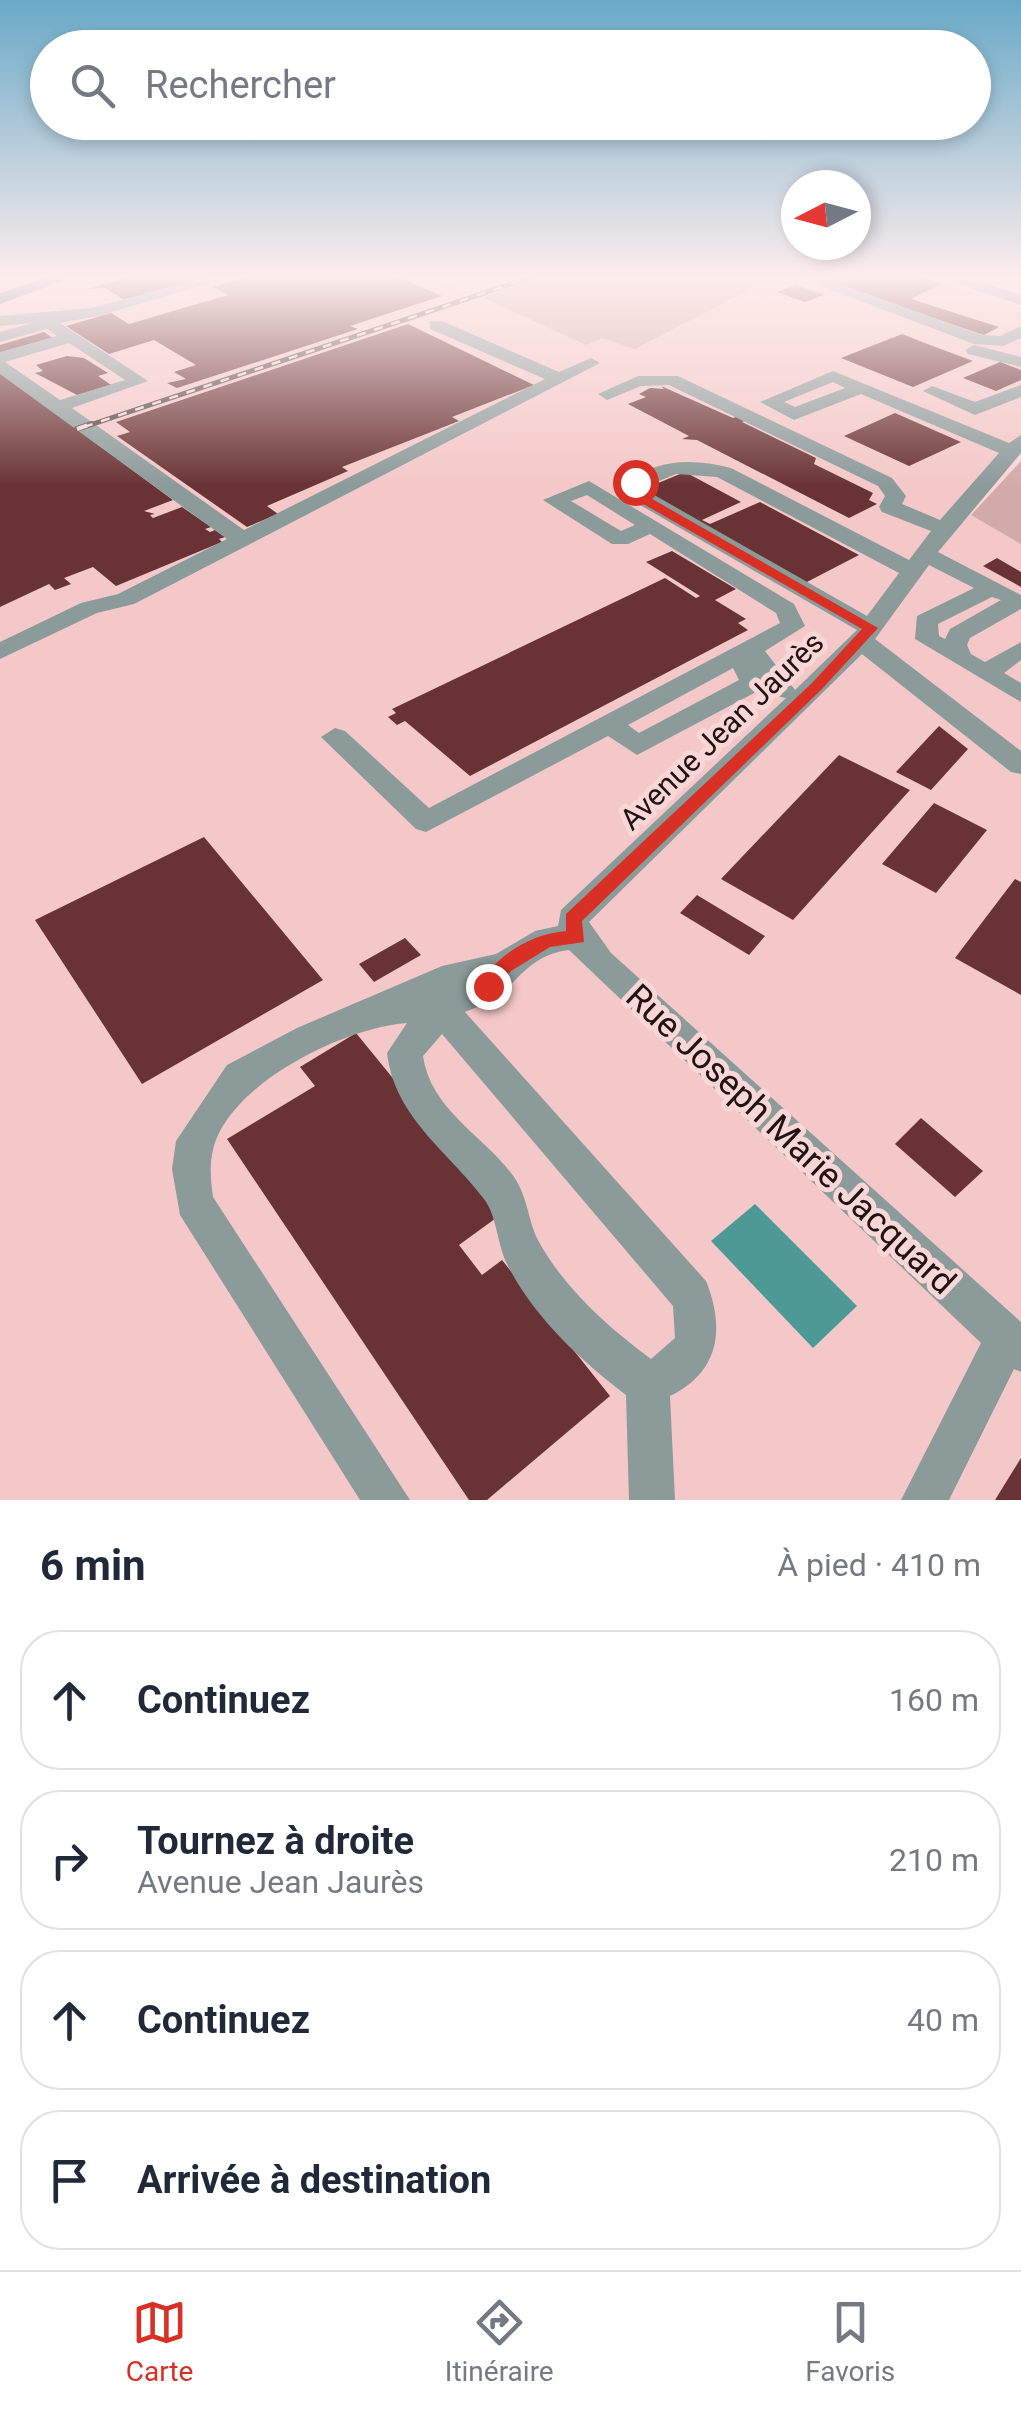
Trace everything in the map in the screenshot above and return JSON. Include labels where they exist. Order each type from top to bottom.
[{"type":"street","points":[[0,358],[41,346]]},
{"type":"street","points":[[58,408],[139,381],[85,346]]},
{"type":"street","points":[[483,346],[558,379]]},
{"type":"street","points":[[973,346],[1021,362]]},
{"type":"street","points":[[0,652],[89,608],[126,599],[591,363]]},
{"type":"street","points":[[0,366],[243,540]]},
{"type":"street","points":[[606,394],[638,381],[672,380],[885,482],[896,496],[890,507],[944,529]]},
{"type":"street","points":[[861,388],[1013,439]]},
{"type":"street","points":[[974,409],[1021,390]]},
{"type":"street","points":[[932,391],[974,409],[1013,439]]},
{"type":"street","name":"Avenue Jean Jaurès","points":[[575,928],[793,695],[866,635],[1013,439]]},
{"type":"street","points":[[1019,602],[919,562],[724,472],[702,467],[665,470],[632,487],[635,494],[866,635],[1021,765]]},
{"type":"street","points":[[335,737],[426,822],[793,626],[786,609],[651,526]]},
{"type":"street","points":[[992,588],[926,621],[928,639],[1021,694]]},
{"type":"street","points":[[961,658],[954,645],[960,634],[1019,602]]},
{"type":"street","points":[[986,673],[1021,649]]},
{"type":"street","points":[[746,654],[753,684]]},
{"type":"street","points":[[746,654],[793,695]]},
{"type":"street","points":[[611,724],[637,746],[753,684],[793,695]]},
{"type":"street","points":[[575,928],[546,940],[504,966],[488,986],[424,1027],[405,1054],[411,1089],[501,1191],[514,1218],[520,1250],[609,1357],[648,1384]]},
{"type":"street","name":"Rue Joseph Marie Jacquard","points":[[575,928],[1014,1344]]},
{"type":"street","points":[[387,1500],[194,1202],[191,1170],[195,1141],[240,1076],[309,1038],[454,975],[504,966]]},
{"type":"street","points":[[374,1011],[445,1010]]},
{"type":"street","points":[[445,1010],[474,1051],[691,1295],[700,1324],[692,1354],[677,1372],[648,1384]]},
{"type":"street","points":[[924,1500],[1014,1344]]},
{"type":"street","points":[[648,1384],[652,1500]]},
{"type":"shaded area","points":[[0,346],[1021,346],[1021,436],[960,510],[1021,541],[1021,1500],[0,1500]]},
{"type":"shaded area","points":[[1021,461],[1021,544],[971,515]]},
{"type":"water","points":[[755,1204],[857,1306],[813,1348],[711,1241]]},
{"type":"building","points":[[0,346],[27,346],[0,353]]},
{"type":"building","points":[[97,346],[135,346],[109,354]]},
{"type":"building","points":[[164,346],[306,346],[177,388],[167,383],[186,379],[174,372],[196,365]]},
{"type":"building","points":[[342,346],[453,346],[534,385],[452,417],[459,421],[342,467],[348,471],[267,506],[278,514],[247,527],[117,436],[130,432],[116,422]]},
{"type":"building","points":[[872,346],[934,346],[973,361],[913,387],[841,358]]},
{"type":"building","points":[[67,356],[84,358],[108,373],[98,376],[114,387],[81,397],[35,373],[43,371],[36,365]]},
{"type":"building","points":[[1000,362],[1021,370],[1021,380],[996,391],[963,378]]},
{"type":"building","points":[[0,373],[173,500],[144,511],[155,514],[150,515],[153,518],[182,507],[211,527],[205,529],[225,537],[219,539],[222,542],[116,586],[93,567],[64,578],[71,584],[55,590],[49,584],[0,607]]},
{"type":"building","points":[[661,386],[733,418],[740,415],[749,419],[742,422],[816,458],[814,464],[873,493],[869,500],[877,504],[849,518],[697,440],[682,439],[689,436],[628,404],[646,397],[639,394],[650,388],[664,389]]},
{"type":"building","points":[[895,413],[961,442],[909,466],[844,436]]},
{"type":"building","points":[[685,472],[741,502],[702,520],[710,524],[760,502],[859,555],[805,583],[641,490]]},
{"type":"building","points":[[672,551],[736,589],[715,600],[746,619],[738,623],[748,630],[470,776],[405,721],[397,725],[388,717],[396,713],[392,709],[665,578],[696,598],[700,596],[646,562]]},
{"type":"building","points":[[997,558],[1021,572],[1021,587],[983,566]]},
{"type":"building","points":[[939,726],[968,749],[931,790],[896,772]]},
{"type":"building","points":[[839,755],[910,790],[793,920],[721,879]]},
{"type":"building","points":[[934,803],[987,830],[936,893],[882,864]]},
{"type":"building","points":[[204,837],[323,980],[142,1084],[35,920]]},
{"type":"building","points":[[1015,879],[1021,882],[1021,995],[955,958]]},
{"type":"building","points":[[697,895],[765,936],[749,955],[680,913]]},
{"type":"building","points":[[405,938],[421,955],[374,982],[359,964]]},
{"type":"building","points":[[356,1033],[503,1213],[459,1245],[482,1275],[502,1260],[610,1396],[487,1500],[469,1500],[227,1139],[315,1086],[300,1067]]},
{"type":"building","points":[[921,1118],[983,1171],[955,1197],[895,1144]]},
{"type":"building","points":[[1021,1458],[1021,1500],[995,1500]]},
{"type":"railway","points":[[84,427],[326,346]]},
{"type":"railway","points":[[77,429],[91,424]]},
{"type":"route","points":[[488,986],[504,966],[546,940],[578,937],[572,919],[817,686],[871,628],[635,494],[635,482]]}]
